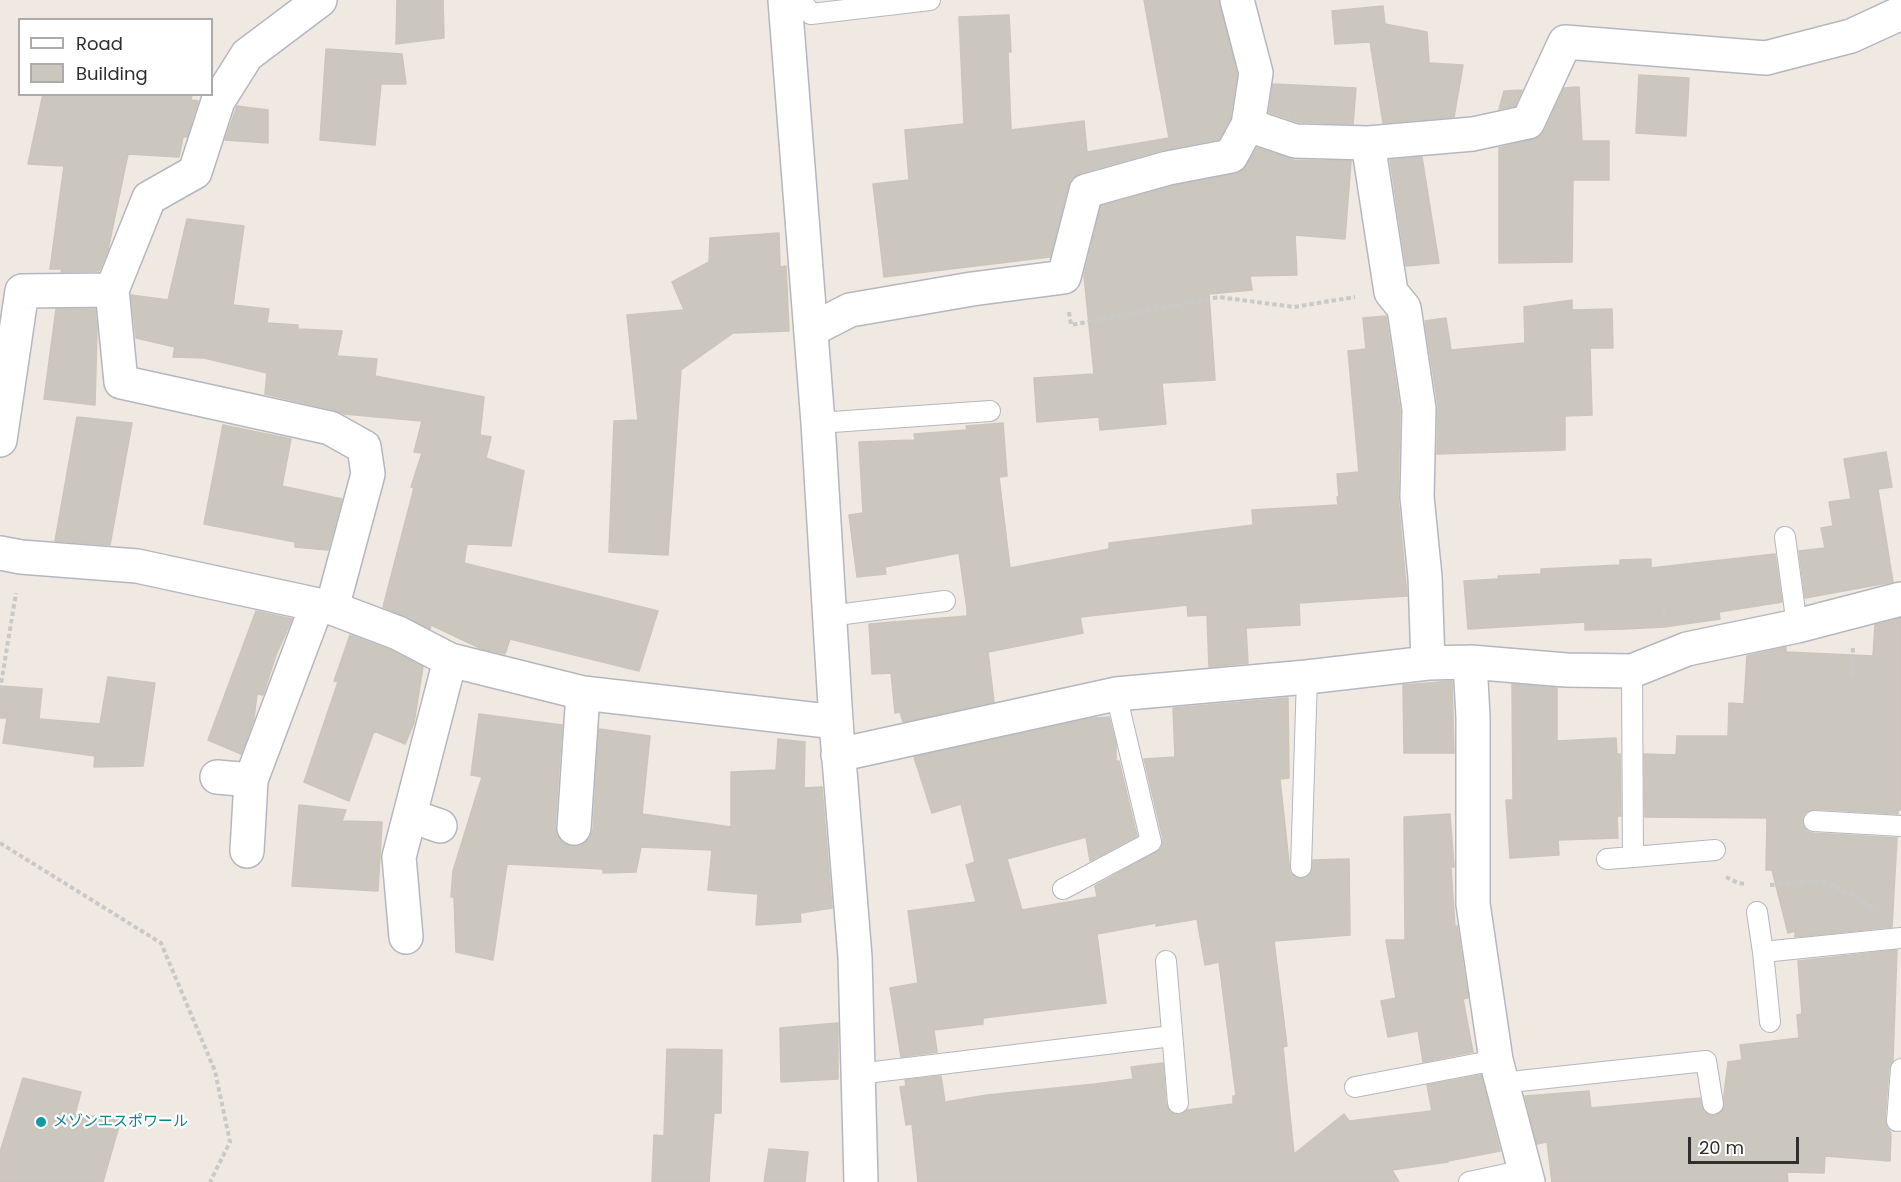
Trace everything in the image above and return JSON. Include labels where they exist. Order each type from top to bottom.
[{"type":"street","points":[[248,851],[251,780],[324,606],[368,474],[364,447],[330,428],[121,382],[112,290],[149,198],[195,172],[218,101],[247,55],[320,0]]},
{"type":"street","points":[[785,0],[818,423],[838,755],[855,957],[861,1182]]},
{"type":"street","points":[[811,330],[850,310],[972,289],[1064,277],[1086,191],[1168,168],[1231,156],[1248,125],[1256,72],[1237,0]]},
{"type":"street","points":[[1248,125],[1295,141],[1368,143],[1473,134],[1528,122],[1565,42],[1766,58],[1851,36],[1901,13]]},
{"type":"street","points":[[1368,143],[1391,292],[1404,308],[1419,409],[1417,497],[1425,576],[1428,663]]},
{"type":"street","points":[[0,440],[22,291],[112,290]]},
{"type":"street","points":[[11,555],[137,566],[324,606],[398,633],[450,660],[583,693],[836,722]]},
{"type":"street","points":[[838,755],[1116,694],[1307,677],[1428,663],[1470,662],[1566,670],[1632,671],[1687,649],[1797,626],[1901,599]]},
{"type":"street","points":[[406,937],[399,857],[426,821],[450,660]]},
{"type":"street","points":[[1470,662],[1473,717],[1473,904],[1498,1071],[1526,1176]]},
{"type":"street","points":[[574,828],[583,693]]},
{"type":"street","points":[[217,777],[251,780]]},
{"type":"lane","points":[[801,0],[811,14],[930,0]]},
{"type":"lane","points":[[818,423],[990,411]]},
{"type":"lane","points":[[1785,537],[1797,626]]},
{"type":"lane","points":[[829,616],[945,601]]},
{"type":"lane","points":[[1632,671],[1633,857]]},
{"type":"lane","points":[[1300,867],[1307,677]]},
{"type":"lane","points":[[1064,889],[1151,842],[1116,694]]},
{"type":"lane","points":[[1814,821],[1901,826]]},
{"type":"lane","points":[[1607,859],[1709,851]]},
{"type":"lane","points":[[1758,912],[1770,1022]]},
{"type":"lane","points":[[1763,952],[1901,938]]},
{"type":"lane","points":[[1166,961],[1178,1103]]},
{"type":"lane","points":[[858,1074],[1172,1036]]},
{"type":"lane","points":[[1355,1087],[1498,1071],[1706,1061],[1713,1104]]},
{"type":"lane","points":[[1897,1121],[1901,1069]]},
{"type":"lane","points":[[1469,1182],[1526,1176]]},
{"type":"path","points":[[1064,277],[1071,326],[1219,297],[1294,307],[1391,292]]},
{"type":"path","points":[[0,690],[11,555]]},
{"type":"path","points":[[0,843],[161,943],[214,1071],[230,1142],[210,1182]]},
{"type":"path","points":[[1709,851],[1714,870],[1738,883],[1755,884]]},
{"type":"path","points":[[1764,885],[1823,881],[1860,898],[1885,917]]},
{"type":"building","points":[[397,0],[443,0],[444,38],[396,44]]},
{"type":"building","points":[[1144,0],[1219,0],[1237,74],[1230,119],[1219,139],[1163,150],[1081,173],[1073,178],[1068,186],[1050,257],[884,277],[873,184],[909,180],[905,130],[964,124],[959,17],[1009,15],[1011,130],[1084,121],[1087,152],[1169,138]]},
{"type":"building","points":[[1383,6],[1385,24],[1427,32],[1429,63],[1463,65],[1454,117],[1383,123],[1370,42],[1335,44],[1332,11]]},
{"type":"building","points":[[326,49],[402,54],[406,84],[381,84],[375,145],[320,140]]},
{"type":"building","points":[[1639,75],[1689,78],[1686,136],[1636,133]]},
{"type":"building","points":[[1273,84],[1356,88],[1353,124],[1298,122],[1269,112]]},
{"type":"building","points":[[1579,87],[1582,141],[1609,141],[1609,180],[1573,180],[1572,262],[1499,263],[1499,148],[1539,137],[1545,130],[1564,88]]},
{"type":"building","points":[[1522,90],[1515,106],[1499,109],[1504,91]]},
{"type":"building","points":[[43,96],[192,96],[191,100],[198,101],[187,137],[183,137],[179,157],[128,154],[108,250],[99,271],[61,272],[62,269],[50,269],[64,166],[28,164]]},
{"type":"building","points":[[237,106],[268,110],[268,143],[225,140]]},
{"type":"building","points":[[1257,148],[1294,160],[1351,161],[1345,239],[1295,235],[1297,275],[1250,276],[1252,290],[1209,294],[1215,380],[1162,383],[1166,424],[1100,430],[1099,417],[1037,422],[1034,378],[1094,374],[1084,276],[1101,206],[1172,186],[1235,174],[1242,171]]},
{"type":"building","points":[[1422,157],[1439,263],[1406,266],[1390,160]]},
{"type":"building","points":[[187,219],[244,226],[233,305],[269,309],[267,323],[298,325],[298,329],[342,331],[337,356],[377,359],[375,376],[484,397],[480,435],[491,437],[486,458],[524,471],[511,546],[467,544],[464,563],[658,611],[639,671],[510,639],[505,654],[482,649],[431,625],[430,629],[383,607],[414,488],[411,487],[422,453],[414,452],[422,421],[344,414],[265,394],[267,373],[204,358],[173,357],[175,347],[136,338],[131,295],[168,300]]},
{"type":"building","points":[[779,233],[780,267],[786,266],[789,331],[733,333],[681,370],[668,555],[609,552],[614,421],[638,420],[627,315],[684,310],[672,282],[709,262],[710,238]]},
{"type":"building","points":[[1572,300],[1572,310],[1612,309],[1613,348],[1590,348],[1592,415],[1565,416],[1565,450],[1437,454],[1438,406],[1425,321],[1446,318],[1451,350],[1525,343],[1524,307]]},
{"type":"building","points":[[56,309],[95,309],[97,329],[95,405],[44,399]]},
{"type":"building","points":[[1386,316],[1400,410],[1398,497],[1407,596],[1299,603],[1300,625],[1246,628],[1248,663],[1209,667],[1207,615],[1188,616],[1187,605],[1080,617],[1083,633],[988,652],[994,702],[903,722],[900,712],[895,713],[891,673],[872,674],[869,624],[967,616],[967,609],[959,553],[885,567],[886,574],[857,577],[849,515],[863,513],[859,442],[915,440],[914,434],[967,430],[966,426],[1003,423],[1007,476],[999,477],[1010,568],[1109,549],[1109,543],[1253,525],[1252,510],[1338,505],[1337,474],[1359,472],[1348,351],[1366,349],[1363,318]]},
{"type":"building","points":[[77,417],[132,423],[110,545],[55,541]]},
{"type":"building","points":[[223,425],[291,439],[282,486],[342,499],[328,550],[295,547],[295,542],[204,524]]},
{"type":"building","points":[[1886,452],[1892,487],[1878,489],[1893,582],[1805,598],[1799,551],[1825,548],[1821,528],[1833,526],[1829,502],[1851,499],[1844,459]]},
{"type":"building","points":[[1775,554],[1782,602],[1719,612],[1720,619],[1664,627],[1625,629],[1585,630],[1585,622],[1468,629],[1464,581],[1499,579],[1498,576],[1541,574],[1541,569],[1620,565],[1620,560],[1651,559],[1651,568]]},
{"type":"building","points":[[256,611],[292,619],[276,655],[263,695],[257,694],[254,719],[241,754],[208,740]]},
{"type":"building","points":[[1901,618],[1901,810],[1898,810],[1898,814],[1814,809],[1804,814],[1802,821],[1807,831],[1813,833],[1897,838],[1892,927],[1795,937],[1795,931],[1788,933],[1772,870],[1766,870],[1767,818],[1645,817],[1644,754],[1676,755],[1677,736],[1728,736],[1729,703],[1744,704],[1747,656],[1786,647],[1786,652],[1873,656],[1875,625]]},
{"type":"building","points":[[350,635],[390,650],[423,667],[414,723],[405,744],[374,731],[349,801],[304,782],[338,682],[334,681]]},
{"type":"building","points":[[108,677],[155,683],[143,766],[94,767],[95,756],[3,743],[7,718],[0,718],[0,686],[42,689],[39,719],[100,724]]},
{"type":"building","points":[[1452,681],[1454,753],[1404,753],[1403,685]]},
{"type":"building","points":[[1512,684],[1557,688],[1557,741],[1616,738],[1617,754],[1620,754],[1621,816],[1617,816],[1618,838],[1558,840],[1559,855],[1510,858],[1506,800],[1513,800]]},
{"type":"building","points":[[1288,698],[1289,778],[1280,779],[1290,872],[1301,879],[1311,874],[1313,860],[1349,859],[1350,935],[1274,941],[1287,1046],[1283,1047],[1294,1154],[1344,1114],[1349,1121],[1432,1111],[1427,1085],[1481,1075],[1500,1151],[1448,1162],[1392,1170],[1399,1182],[918,1182],[912,1124],[906,1125],[900,1087],[906,1086],[905,1080],[941,1076],[945,1102],[987,1095],[1133,1079],[1131,1067],[1163,1063],[1166,1104],[1170,1112],[1180,1115],[1187,1110],[1233,1104],[1233,1096],[1236,1096],[1219,962],[1205,965],[1197,919],[1156,926],[1156,923],[1097,934],[1106,1003],[983,1018],[983,1024],[934,1030],[937,1052],[901,1057],[890,988],[918,983],[908,911],[976,902],[966,865],[975,862],[961,804],[932,813],[914,757],[1093,718],[1109,717],[1116,744],[1116,761],[1119,761],[1137,836],[1090,861],[1086,837],[1007,859],[1022,910],[1097,897],[1095,886],[1161,849],[1163,839],[1144,759],[1175,757],[1173,708]]},
{"type":"building","points":[[479,714],[562,725],[555,827],[557,836],[563,843],[572,847],[583,844],[590,838],[593,830],[599,729],[650,736],[642,814],[731,827],[731,772],[776,770],[778,739],[805,742],[804,788],[822,787],[832,908],[800,913],[801,922],[756,925],[758,894],[708,890],[712,850],[641,847],[636,872],[603,873],[603,869],[507,864],[493,960],[456,952],[454,897],[451,897],[453,871],[482,777],[471,775]]},
{"type":"building","points":[[299,805],[346,810],[342,821],[382,822],[378,891],[292,886]]},
{"type":"building","points":[[1450,814],[1455,927],[1457,926],[1468,998],[1463,999],[1473,1052],[1423,1062],[1418,1031],[1388,1037],[1381,1001],[1396,998],[1386,940],[1405,940],[1404,817]]},
{"type":"building","points":[[1897,950],[1893,1061],[1889,1068],[1885,1120],[1891,1133],[1890,1161],[1825,1156],[1824,1173],[1787,1172],[1788,1182],[1552,1182],[1547,1142],[1537,1144],[1525,1096],[1589,1091],[1591,1108],[1700,1098],[1704,1112],[1715,1116],[1724,1108],[1728,1062],[1742,1060],[1740,1045],[1799,1038],[1797,1015],[1802,1014],[1798,961]]},
{"type":"building","points":[[838,1023],[838,1079],[781,1082],[780,1028]]},
{"type":"building","points":[[667,1049],[722,1050],[721,1113],[714,1113],[709,1182],[652,1182],[654,1135],[664,1136]]},
{"type":"building","name":"メゾンエスポワール","points":[[23,1078],[81,1092],[75,1114],[121,1119],[103,1182],[0,1182],[0,1152]]},
{"type":"building","points":[[769,1149],[808,1152],[805,1182],[764,1182]]},
{"type":"place","name":"メゾンエスポワール","points":[[41,1122]]}]
